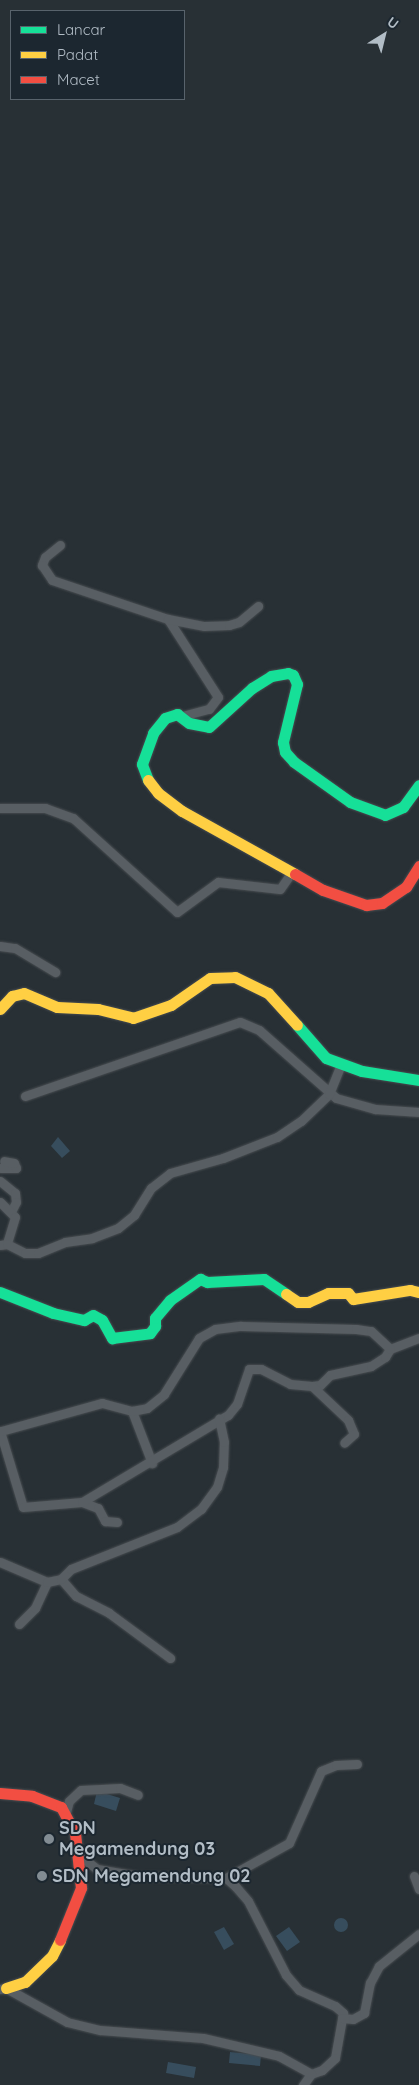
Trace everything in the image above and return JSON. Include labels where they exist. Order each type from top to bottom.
[{"type":"street","points":[[60,546],[45,558],[42,565],[52,580],[168,619],[204,626],[229,625],[239,622],[258,606]]},
{"type":"street","points":[[168,619],[218,697],[209,709],[182,716],[172,714],[165,718],[153,733],[143,754],[143,773],[158,793],[182,811],[291,873],[323,890],[366,905],[394,896],[406,888],[419,866]]},
{"type":"street","points":[[182,716],[189,723],[209,727],[252,688],[271,676],[288,672],[293,675],[297,684],[283,742],[285,752],[294,762],[350,802],[385,815],[403,807],[419,785]]},
{"type":"street","points":[[0,808],[45,808],[73,818],[177,912],[218,882],[280,889],[291,873]]},
{"type":"street","points":[[0,946],[15,948],[55,972]]},
{"type":"street","points":[[0,1009],[12,996],[24,993],[57,1007],[98,1009],[133,1018],[171,1005],[210,978],[235,977],[268,993],[326,1058],[341,1065],[419,1080]]},
{"type":"street","points":[[25,1096],[240,1022],[258,1030],[329,1094],[350,1104],[375,1109],[419,1112]]},
{"type":"street","points":[[0,1181],[14,1193],[16,1202],[12,1210],[15,1224],[4,1244],[26,1253],[38,1253],[65,1242],[92,1238],[118,1228],[134,1215],[151,1188],[170,1172],[223,1158],[277,1137],[329,1094],[341,1065]]},
{"type":"street","points":[[0,1202],[12,1210]]},
{"type":"street","points":[[0,1292],[53,1313],[84,1320],[93,1315],[102,1320],[112,1338],[150,1333],[156,1326],[155,1318],[170,1300],[200,1279],[207,1282],[264,1279],[298,1302],[308,1302],[328,1293],[348,1293],[353,1299],[410,1290],[419,1292]]},
{"type":"street","points":[[390,1349],[371,1331],[356,1329],[241,1326],[215,1329],[199,1338],[156,1403],[132,1411],[102,1403],[0,1431],[23,1507],[82,1502],[152,1463],[234,1409],[249,1369],[261,1369],[290,1384],[320,1385],[330,1375],[371,1366],[386,1357],[390,1349],[419,1338]]},
{"type":"street","points":[[312,1386],[348,1420],[354,1434],[344,1443]]},
{"type":"street","points":[[132,1411],[152,1463]]},
{"type":"street","points":[[0,1562],[47,1582],[61,1579],[71,1569],[177,1527],[201,1509],[217,1487],[222,1466],[224,1442],[219,1419]]},
{"type":"street","points":[[82,1502],[98,1508],[105,1521],[117,1522]]},
{"type":"street","points":[[61,1579],[76,1596],[109,1613],[170,1658]]},
{"type":"street","points":[[19,1624],[35,1608],[47,1582]]},
{"type":"street","points":[[79,1855],[97,1869],[139,1876],[226,1878],[289,1843],[321,1771],[336,1765],[357,1764]]},
{"type":"street","points":[[66,1812],[69,1801],[81,1790],[120,1788],[138,1795]]},
{"type":"street","points":[[0,1793],[52,1802],[66,1812],[75,1833],[79,1855],[81,1888],[52,1956],[25,1982],[3,1989]]},
{"type":"street","points":[[414,1876],[419,1889]]},
{"type":"street","points":[[226,1878],[248,1901],[286,1975],[299,1990],[335,2006],[343,2013],[335,2058],[322,2070],[311,2074],[303,2085]]},
{"type":"street","points":[[342,2018],[353,2019],[364,2013],[370,1984],[379,1966],[419,1934]]},
{"type":"street","points":[[3,1989],[68,2022],[100,2030],[203,2038],[278,2056],[311,2074]]},
{"type":"water","points":[[58,1137],[70,1151],[62,1158],[51,1146]]},
{"type":"water","points":[[97,1791],[120,1798],[116,1811],[94,1804]]},
{"type":"water","points":[[338,1918],[344,1918],[348,1925],[344,1932],[338,1932],[334,1928],[334,1922]]},
{"type":"water","points":[[224,1927],[234,1944],[224,1950],[214,1932]]},
{"type":"water","points":[[289,1927],[300,1942],[287,1951],[276,1936]]},
{"type":"water","points":[[230,2052],[261,2055],[260,2066],[229,2063]]},
{"type":"water","points":[[168,2062],[196,2067],[194,2078],[166,2073]]},
{"type":"traffic: fast","points":[[148,780],[142,764],[153,733],[165,718],[177,714],[189,723],[209,727],[252,688],[271,676],[288,673],[293,675],[297,684],[283,742],[285,752],[294,762],[350,802],[385,815],[403,807],[419,785]]},
{"type":"traffic: fast","points":[[297,1025],[326,1058],[362,1071],[419,1080]]},
{"type":"traffic: fast","points":[[0,1292],[53,1313],[84,1320],[93,1315],[102,1320],[112,1338],[150,1333],[155,1326],[155,1318],[170,1300],[200,1279],[207,1282],[264,1279],[286,1294]]},
{"type":"traffic: slow","points":[[148,780],[158,793],[182,811],[295,874]]},
{"type":"traffic: slow","points":[[0,1009],[12,996],[24,993],[57,1007],[98,1009],[133,1018],[171,1005],[210,978],[235,977],[268,993],[297,1025]]},
{"type":"traffic: slow","points":[[286,1294],[298,1302],[308,1302],[328,1293],[348,1293],[353,1299],[410,1290],[419,1292]]},
{"type":"traffic: slow","points":[[6,1988],[25,1982],[52,1956],[60,1940]]},
{"type":"traffic: jam","points":[[295,874],[323,890],[366,905],[382,903],[406,887],[419,866]]},
{"type":"traffic: jam","points":[[0,1793],[32,1796],[61,1807],[75,1833],[81,1888],[60,1940]]},
{"type":"place","name":"SDN Megamendung 03","points":[[49,1839]]},
{"type":"place","name":"SDN Megamendung 02","points":[[42,1876]]}]
